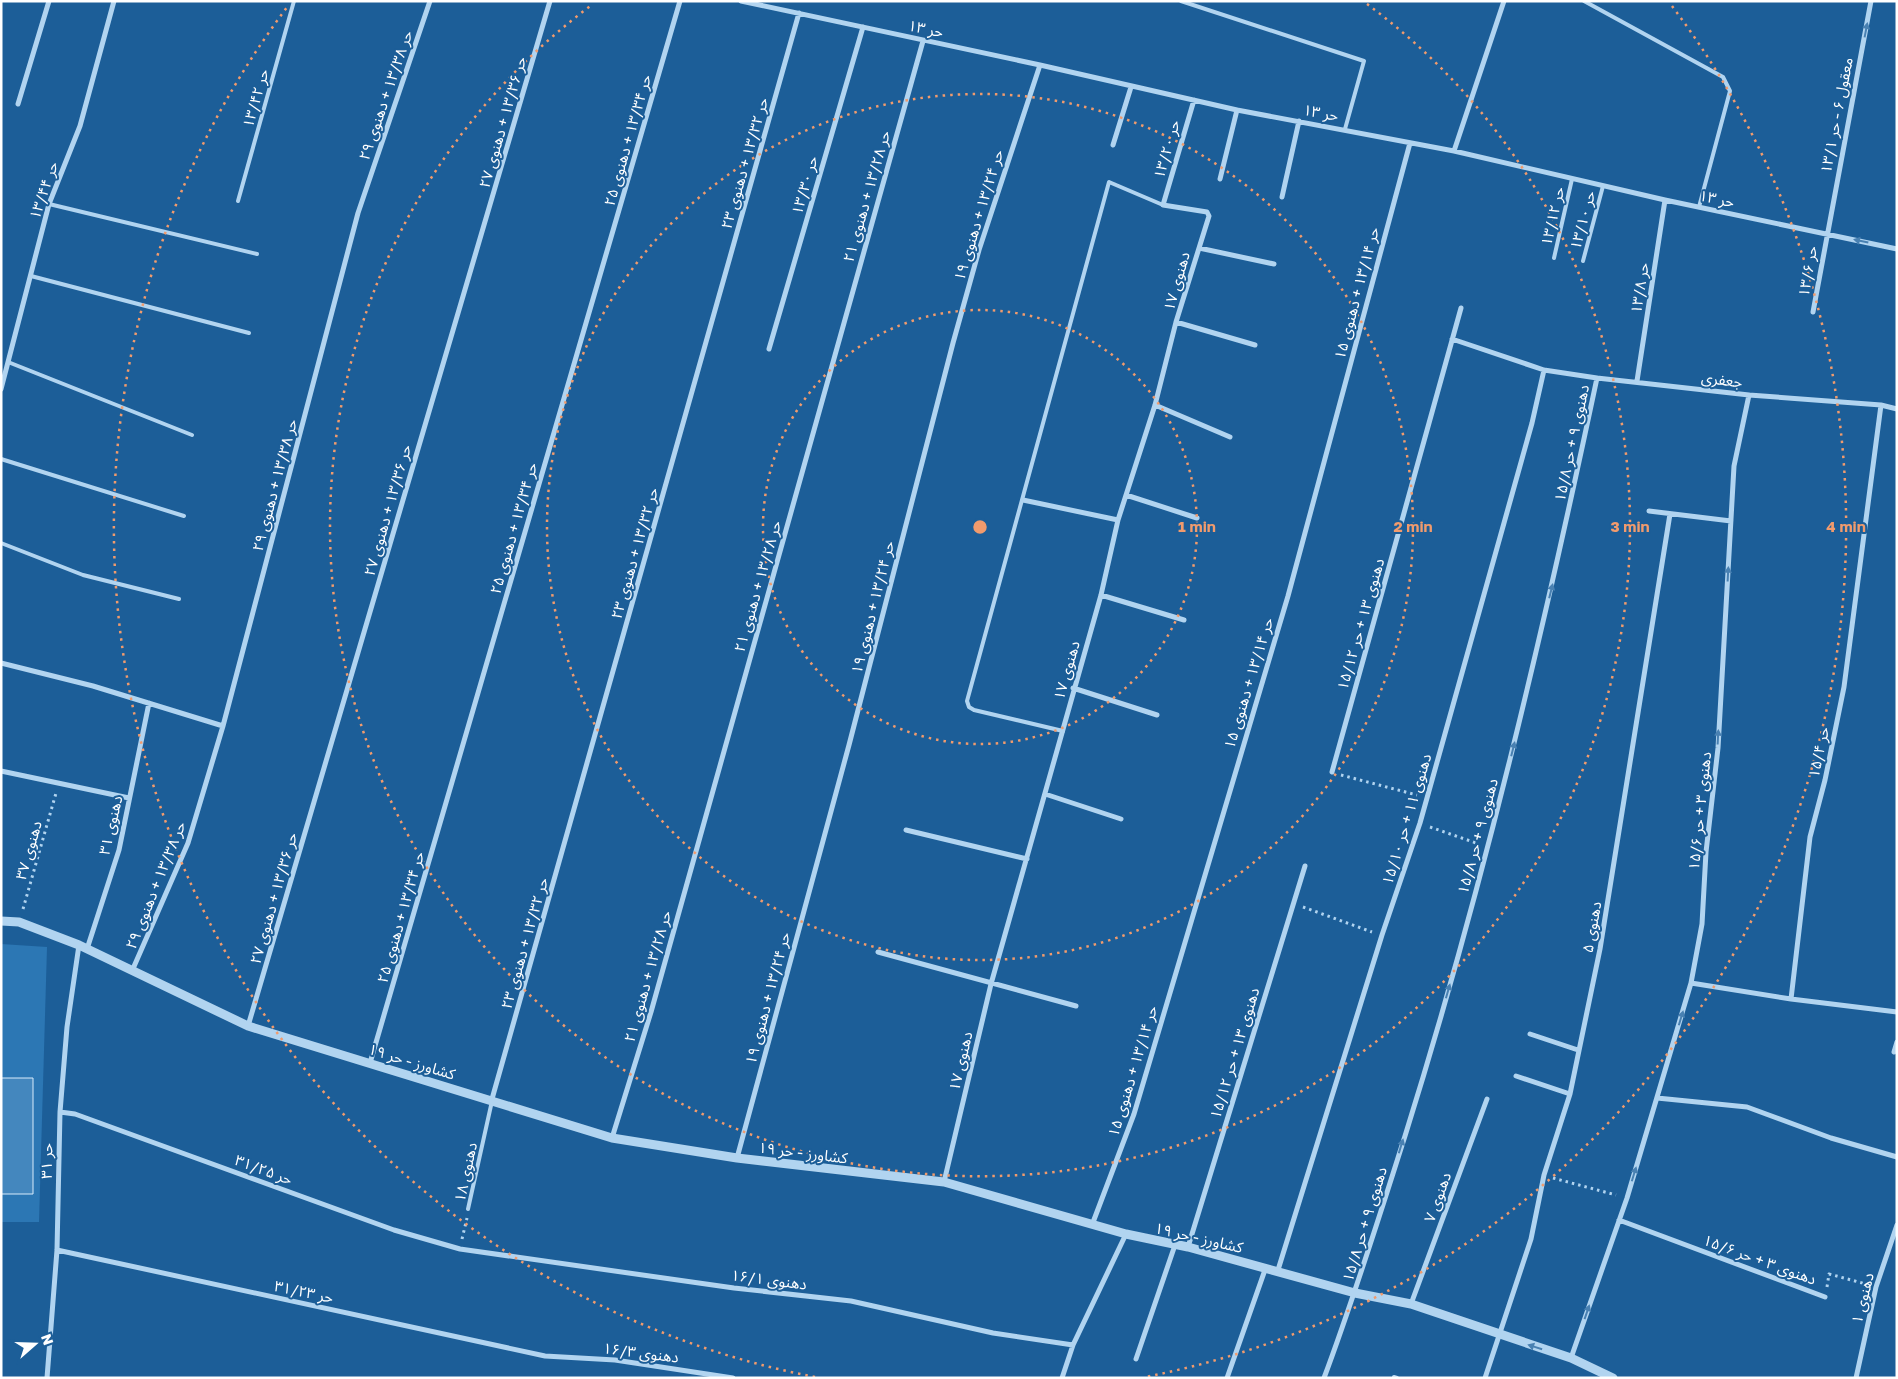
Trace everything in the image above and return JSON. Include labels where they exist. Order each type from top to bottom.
[{"type":"street","points":[[18,104],[49,1]]},
{"type":"street","name":"حر ۱۳/۴۴","points":[[1,388],[49,204],[80,126],[114,1]]},
{"type":"street","name":"حر ۱۳/۳۸ + دهنوی ۲۹","points":[[132,971],[188,842],[223,726],[358,214],[430,1]]},
{"type":"street","name":"حر ۱۳/۳۶ + دهنوی ۲۷","points":[[248,1026],[550,1]]},
{"type":"street","name":"حر ۱۳/۳۴ + دهنوی ۲۵","points":[[370,1063],[680,1]]},
{"type":"street","name":"حر ۱۳","points":[[741,1],[1040,65],[1237,110],[1345,128],[1454,151],[1665,200],[1897,249]]},
{"type":"street","points":[[1454,151],[1504,1]]},
{"type":"street","name":"معقول ۶ - حر ۱۳/۱","points":[[1826,233],[1871,1]]},
{"type":"street","name":"حر ۱۳/۳۲ + دهنوی ۲۳","points":[[492,1099],[799,14]]},
{"type":"street","name":"حر ۱۳/۳۰","points":[[769,349],[863,27]]},
{"type":"street","name":"حر ۱۳/۲۸ + دهنوی ۲۱","points":[[612,1138],[651,1012],[923,41]]},
{"type":"street","name":"حر ۱۳/۲۴ + دهنوی ۱۹","points":[[737,1158],[849,745],[952,343],[979,250],[1040,65]]},
{"type":"street","points":[[1113,145],[1131,87]]},
{"type":"street","name":"حر ۱۳/۲۰","points":[[1163,204],[1194,100]]},
{"type":"street","points":[[1220,179],[1237,110]]},
{"type":"street","points":[[1282,197],[1299,121]]},
{"type":"street","name":"حر ۱۳/۱۴ + دهنوی ۱۵","points":[[1092,1225],[1134,1114],[1288,596],[1410,143]]},
{"type":"street","name":"حر ۱۳/۸","points":[[1637,381],[1665,200]]},
{"type":"street","name":"دهنوی ۱۷","points":[[944,1182],[991,984],[1063,731],[1073,688],[1101,595],[1118,520],[1155,405],[1176,322],[1209,216],[1208,212],[1163,204]]},
{"type":"street","name":"حر ۱۳/۶","points":[[1813,312],[1826,233]]},
{"type":"street","points":[[1199,248],[1274,264]]},
{"type":"street","name":"دهنوی ۱۳ + حر ۱۵/۱۲","points":[[1332,772],[1461,308]]},
{"type":"street","points":[[1176,322],[1255,346]]},
{"type":"street","name":"جعفری","points":[[1452,338],[1544,370],[1597,378],[1749,395],[1881,405],[1897,409]]},
{"type":"street","name":"دهنوی ۱۱ + حر ۱۵/۱۰","points":[[1278,1270],[1382,936],[1420,823],[1532,423],[1544,370]]},
{"type":"street","name":"دهنوی ۹ + حر ۱۵/۸","points":[[1324,1378],[1355,1293],[1431,1050],[1489,847],[1562,545],[1597,378]]},
{"type":"street","name":"دهنوی ۳ + حر ۱۵/۶","points":[[1571,1358],[1627,1198],[1691,983],[1702,924],[1706,852],[1718,748],[1734,466],[1749,395]]},
{"type":"street","points":[[1155,405],[1230,437]]},
{"type":"street","name":"حر ۱۵/۴","points":[[1791,999],[1810,836],[1825,780],[1844,688],[1881,405]]},
{"type":"street","points":[[1126,495],[1197,518]]},
{"type":"street","points":[[1023,500],[1118,520]]},
{"type":"street","points":[[1649,511],[1730,521]]},
{"type":"street","name":"دهنوی ۵","points":[[1485,1378],[1531,1239],[1544,1175],[1570,1094],[1600,949],[1670,514]]},
{"type":"street","points":[[1101,595],[1184,620]]},
{"type":"street","points":[[1,664],[93,686],[223,726]]},
{"type":"street","points":[[1073,688],[1157,715]]},
{"type":"street","name":"دهنوی ۳۱","points":[[83,947],[119,850],[149,704]]},
{"type":"street","points":[[1,771],[129,798]]},
{"type":"street","points":[[1045,794],[1120,819]]},
{"type":"street","points":[[906,830],[1027,859]]},
{"type":"street","name":"دهنوی ۱۳ + حر ۱۵/۱۲","points":[[1188,1247],[1304,866]]},
{"type":"street","name":"کشاورز - حر ۱۹","points":[[1,921],[19,922],[83,947],[248,1026],[492,1099],[612,1138],[737,1158],[944,1182],[1126,1234],[1188,1247],[1278,1270],[1355,1293],[1411,1304],[1500,1336],[1571,1358],[1613,1378]]},
{"type":"street","name":"حر ۳۱","points":[[47,1378],[57,1250],[60,1112],[67,1027],[83,947]]},
{"type":"street","points":[[878,952],[1076,1006]]},
{"type":"street","points":[[1691,983],[1791,999],[1897,1012]]},
{"type":"street","points":[[1530,1034],[1578,1050]]},
{"type":"street","points":[[1894,1052],[1897,1042]]},
{"type":"street","points":[[1516,1076],[1570,1094]]},
{"type":"street","points":[[1657,1098],[1747,1107],[1831,1138],[1897,1157]]},
{"type":"street","name":"دهنوی ۷","points":[[1411,1304],[1487,1099]]},
{"type":"street","name":"حر ۳۱/۲۵","points":[[60,1112],[75,1114],[394,1230],[460,1249]]},
{"type":"street","name":"دهنوی ۳ + حر ۱۵/۶","points":[[1619,1220],[1825,1297]]},
{"type":"street","name":"دهنوی ۱","points":[[1856,1378],[1876,1287],[1897,1225]]},
{"type":"street","points":[[1062,1378],[1073,1345],[1126,1234]]},
{"type":"street","points":[[1136,1359],[1174,1244]]},
{"type":"street","name":"دهنوی ۱۶/۱","points":[[460,1249],[734,1288],[851,1301],[993,1334],[1073,1345]]},
{"type":"street","name":"حر ۳۱/۲۳","points":[[57,1250],[545,1356]]},
{"type":"street","points":[[1227,1378],[1266,1267]]},
{"type":"street","name":"دهنوی ۱۶/۳","points":[[545,1356],[616,1360],[732,1378]]},
{"type":"lane","name":"حر ۱۳/۴۲","points":[[238,201],[294,1]]},
{"type":"lane","points":[[1181,1],[1364,60],[1345,128]]},
{"type":"lane","points":[[1584,1],[1723,77],[1730,91],[1699,207]]},
{"type":"lane","name":"حر ۱۳/۱۲","points":[[1554,258],[1572,179]]},
{"type":"lane","points":[[1063,731],[974,710],[967,701],[1109,182],[1163,204]]},
{"type":"lane","name":"حر ۱۳/۱۰","points":[[1584,261],[1603,186]]},
{"type":"lane","points":[[49,204],[257,254]]},
{"type":"lane","points":[[31,276],[249,333]]},
{"type":"lane","points":[[8,362],[192,435]]},
{"type":"lane","points":[[1,459],[184,516]]},
{"type":"lane","points":[[1,543],[39,556],[83,575],[179,599]]},
{"type":"lane","name":"دهنوی ۱۸","points":[[468,1209],[492,1099]]},
{"type":"path","points":[[1332,772],[1427,797]]},
{"type":"path","name":"دهنوی ۳۷","points":[[19,922],[58,783]]},
{"type":"path","points":[[1420,823],[1489,847]]},
{"type":"path","points":[[1293,904],[1382,936]]},
{"type":"path","points":[[1544,1175],[1627,1198]]},
{"type":"path","name":"دهنوی ۱۸","points":[[460,1249],[468,1209]]},
{"type":"path","name":"دهنوی ۳ + حر ۱۵/۶","points":[[1825,1297],[1829,1274],[1876,1287]]},
{"type":"shaded area","points":[[1,944],[47,947],[39,1222],[1,1222]]},
{"type":"building","points":[[1,1078],[33,1078],[33,1194],[1,1194]]}]
